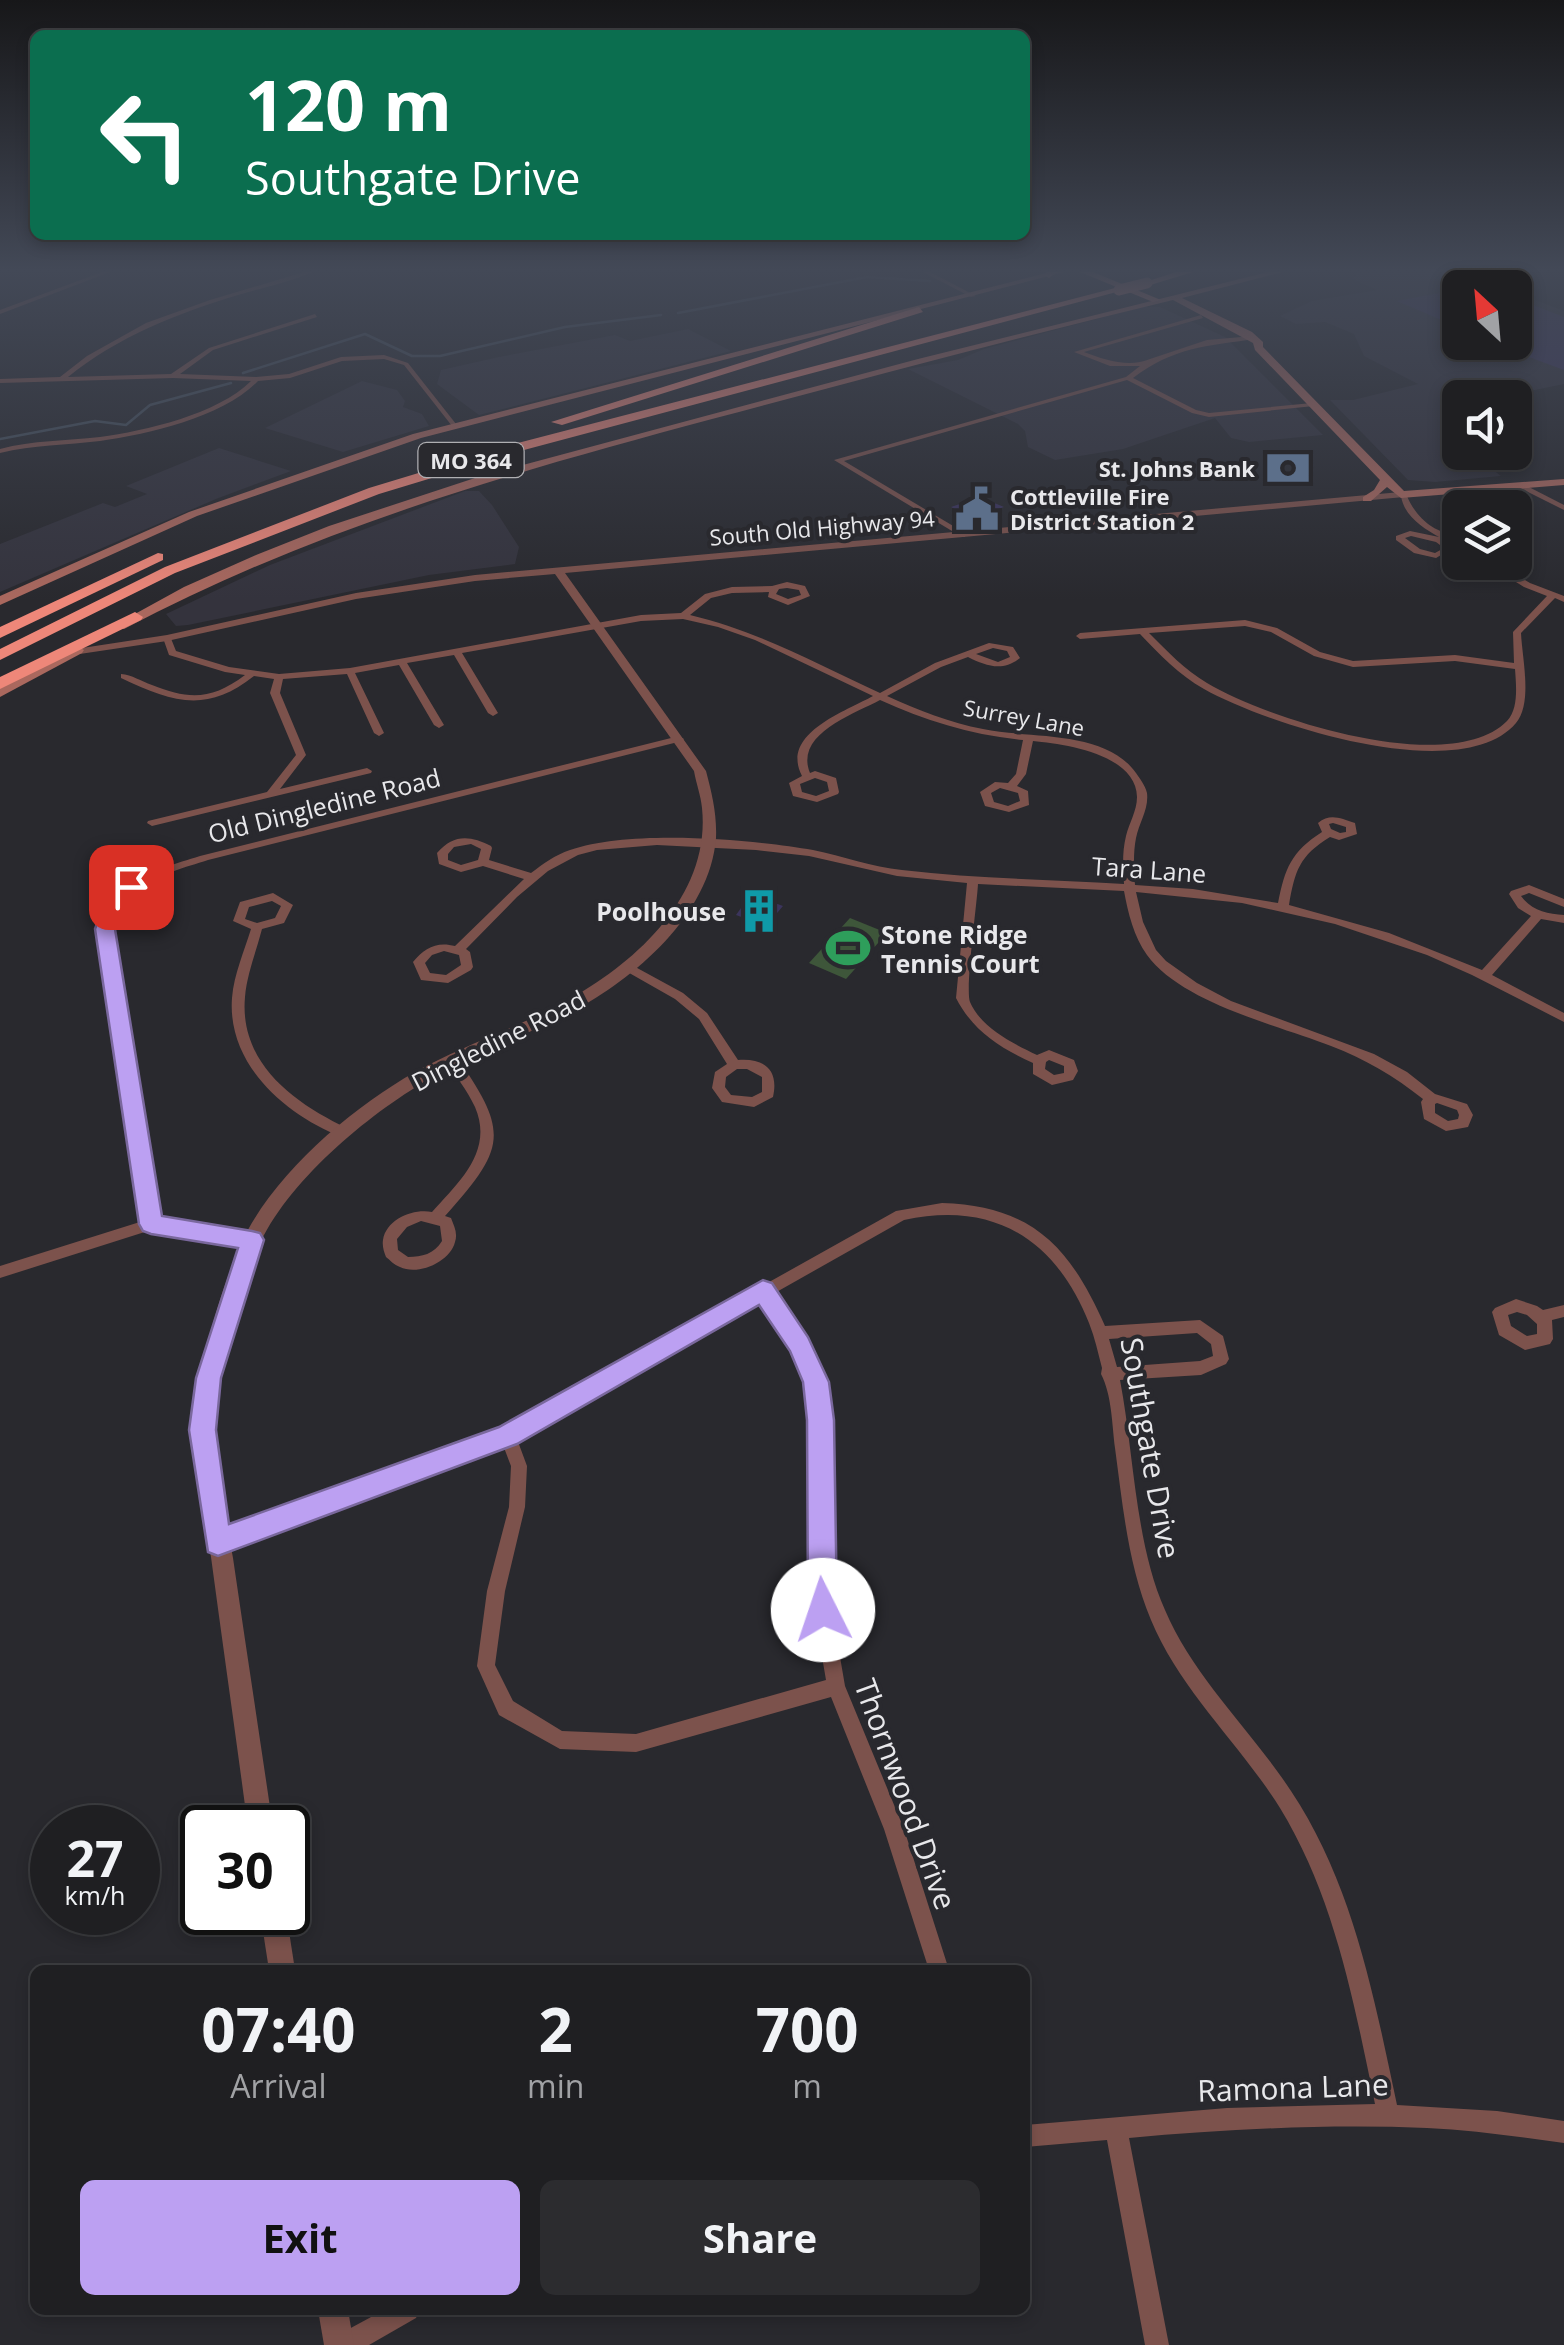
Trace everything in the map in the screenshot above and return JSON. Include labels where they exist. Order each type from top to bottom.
[{"type":"highway","points":[[534,430],[690,381]]},
{"type":"highway","name":"MO 364","points":[[322,493],[716,381]]},
{"type":"highway","name":"MO 364","points":[[0,655],[188,563],[374,491],[519,447],[769,381]]},
{"type":"highway","points":[[588,447],[810,381]]},
{"type":"highway","points":[[0,633],[181,547]]},
{"type":"highway","points":[[0,684],[134,618]]},
{"type":"main road","points":[[0,601],[206,509],[454,425],[630,381]]},
{"type":"main road","points":[[0,693],[134,618],[235,570],[368,515],[588,447],[841,381]]},
{"type":"main road","points":[[1290,381],[1402,497]]},
{"type":"main road","points":[[1385,480],[1440,492]]},
{"type":"main road","points":[[1366,498],[1378,492],[1385,480]]},
{"type":"main road","name":"South Old Highway 94","points":[[1402,497],[1564,482]]},
{"type":"street","points":[[0,452],[135,432],[216,405],[244,392],[254,381]]},
{"type":"street","points":[[421,381],[454,425]]},
{"type":"street","points":[[962,534],[838,460],[1116,381]]},
{"type":"street","points":[[1135,381],[1194,412],[1210,415],[1312,405]]},
{"type":"street","points":[[1523,486],[1564,508]]},
{"type":"street","points":[[1402,497],[1406,508],[1442,533]]},
{"type":"street","name":"South Old Highway 94","points":[[73,652],[166,638],[383,592],[558,571],[1402,497]]},
{"type":"street","points":[[1416,533],[1453,540],[1449,548],[1436,556],[1417,551],[1400,538],[1416,533]]},
{"type":"street","name":"Dingledine Road","points":[[257,1805],[202,1430],[208,1378],[252,1240],[301,1175],[342,1132],[398,1090],[451,1059],[570,1006],[628,966],[674,922],[696,888],[710,846],[712,802],[700,770],[558,571]]},
{"type":"street","points":[[1142,630],[1180,668],[1244,707],[1328,734],[1397,745],[1450,746],[1499,734],[1519,710],[1522,698],[1516,666],[1517,632],[1559,597],[1528,580]]},
{"type":"street","points":[[166,638],[172,653],[188,661],[280,677],[350,671],[641,618],[683,616],[708,596],[732,590],[774,589]]},
{"type":"street","name":"Surrey Lane","points":[[683,616],[723,625],[882,698],[950,724],[1090,748],[1127,769],[1140,785],[1143,800],[1130,839],[1132,890]]},
{"type":"street","points":[[134,618],[136,631],[149,640]]},
{"type":"street","points":[[1080,636],[1244,622],[1274,630],[1317,654],[1353,664],[1455,658],[1516,666]]},
{"type":"street","points":[[458,654],[493,713]]},
{"type":"street","points":[[806,775],[800,766],[800,752],[823,727],[938,665],[968,654]]},
{"type":"street","points":[[402,662],[439,725]]},
{"type":"street","points":[[350,671],[380,733]]},
{"type":"street","points":[[124,676],[157,691],[203,700],[232,692],[253,673]]},
{"type":"street","points":[[270,795],[301,756],[275,693],[280,677]]},
{"type":"street","name":"Old Dingledine Road","points":[[151,1224],[105,929],[112,907],[131,887],[204,858],[679,739]]},
{"type":"street","points":[[1012,785],[1021,774],[1028,739]]},
{"type":"street","points":[[152,823],[367,771]]},
{"type":"street","points":[[1283,906],[1293,860],[1302,848],[1328,833]]},
{"type":"street","name":"Tara Lane","points":[[459,948],[534,878],[570,853],[632,842],[710,846],[804,852],[891,872],[972,882],[1190,892],[1283,906],[1389,936],[1485,975],[1564,1018]]},
{"type":"street","points":[[482,862],[534,878]]},
{"type":"street","points":[[972,882],[962,998],[968,1011],[987,1030],[1009,1048],[1039,1061]]},
{"type":"street","points":[[1132,890],[1136,921],[1144,941],[1152,954],[1176,974],[1250,1013],[1332,1040],[1376,1060],[1410,1078],[1432,1099]]},
{"type":"street","points":[[1564,903],[1536,891],[1518,891],[1518,902],[1539,914],[1564,919]]},
{"type":"street","points":[[1485,975],[1539,914]]},
{"type":"street","points":[[257,928],[237,1006],[250,1052],[267,1084],[320,1122],[342,1132]]},
{"type":"street","points":[[628,966],[680,996],[703,1016],[734,1065]]},
{"type":"street","points":[[436,1217],[477,1172],[487,1150],[488,1123],[480,1098],[451,1059]]},
{"type":"street","name":"Southgate Drive","points":[[218,1542],[508,1436],[900,1215],[959,1208],[1002,1217],[1041,1240],[1079,1286],[1104,1333],[1148,1589],[1176,1647],[1299,1822],[1322,1869],[1342,1920],[1388,2114]]},
{"type":"street","points":[[0,1272],[151,1224],[252,1240]]},
{"type":"street","name":"Thornwood Drive","points":[[763,1291],[799,1345],[816,1382],[820,1420],[820,1575],[836,1686],[894,1829],[936,1965]]},
{"type":"street","points":[[1541,1317],[1564,1310]]},
{"type":"street","points":[[1104,1333],[1200,1326],[1218,1341],[1221,1359],[1201,1368],[1110,1374]]},
{"type":"street","points":[[508,1436],[519,1466],[517,1507],[496,1590],[486,1666],[506,1708],[560,1740],[636,1743],[836,1686]]},
{"type":"street","points":[[277,1935],[281,1965]]},
{"type":"street","name":"Ramona Lane","points":[[1030,2136],[1388,2114],[1490,2119],[1564,2132]]},
{"type":"street","points":[[1116,2128],[1157,2345]]},
{"type":"street","points":[[334,2315],[342,2345],[399,2315]]},
{"type":"shaded area","points":[[361,381],[397,390],[405,401],[403,407],[422,414],[429,426],[343,452],[265,428]]},
{"type":"shaded area","points":[[438,381],[611,381],[479,415]]},
{"type":"shaded area","points":[[933,381],[1269,381],[1323,435],[1249,442],[1231,438],[1215,418],[1123,449],[1055,460],[1028,447],[1025,431]]},
{"type":"shaded area","points":[[1413,381],[1442,381],[1442,470],[1493,470],[1501,476],[1435,482],[1408,480],[1330,400],[1353,400],[1418,384]]},
{"type":"shaded area","points":[[1532,381],[1564,384],[1532,391]]},
{"type":"shaded area","points":[[219,448],[291,471],[0,592],[0,544],[103,503],[115,507],[147,494],[126,486]]},
{"type":"shaded area","points":[[465,491],[479,491],[492,505],[519,547],[515,564],[429,575],[188,625],[176,626],[166,614],[270,565]]},
{"type":"green space","name":"Stone Ridge Tennis Court","points":[[850,918],[887,933],[846,979],[809,963]]},
{"type":"building","name":"Cottleville Fire District Station 2","points":[[980,497],[1004,507],[972,518],[951,507]]},
{"type":"building","name":"Poolhouse","points":[[751,894],[783,906],[766,926],[736,915]]},
{"type":"waterway","points":[[0,439],[95,421],[126,425],[150,405],[231,383]]},
{"type":"place","name":"St. Johns Bank","points":[[1288,468]]},
{"type":"place","name":"Cottleville Fire District Station 2","points":[[977,509]]},
{"type":"place","name":"Poolhouse","points":[[759,911]]},
{"type":"place","name":"Stone Ridge Tennis Court","points":[[848,948]]},
{"type":"route","points":[[131,887],[106,916],[105,929],[151,1224],[252,1240],[208,1378],[202,1430],[218,1542],[508,1436],[763,1291],[799,1345],[816,1382],[823,1610]]}]
